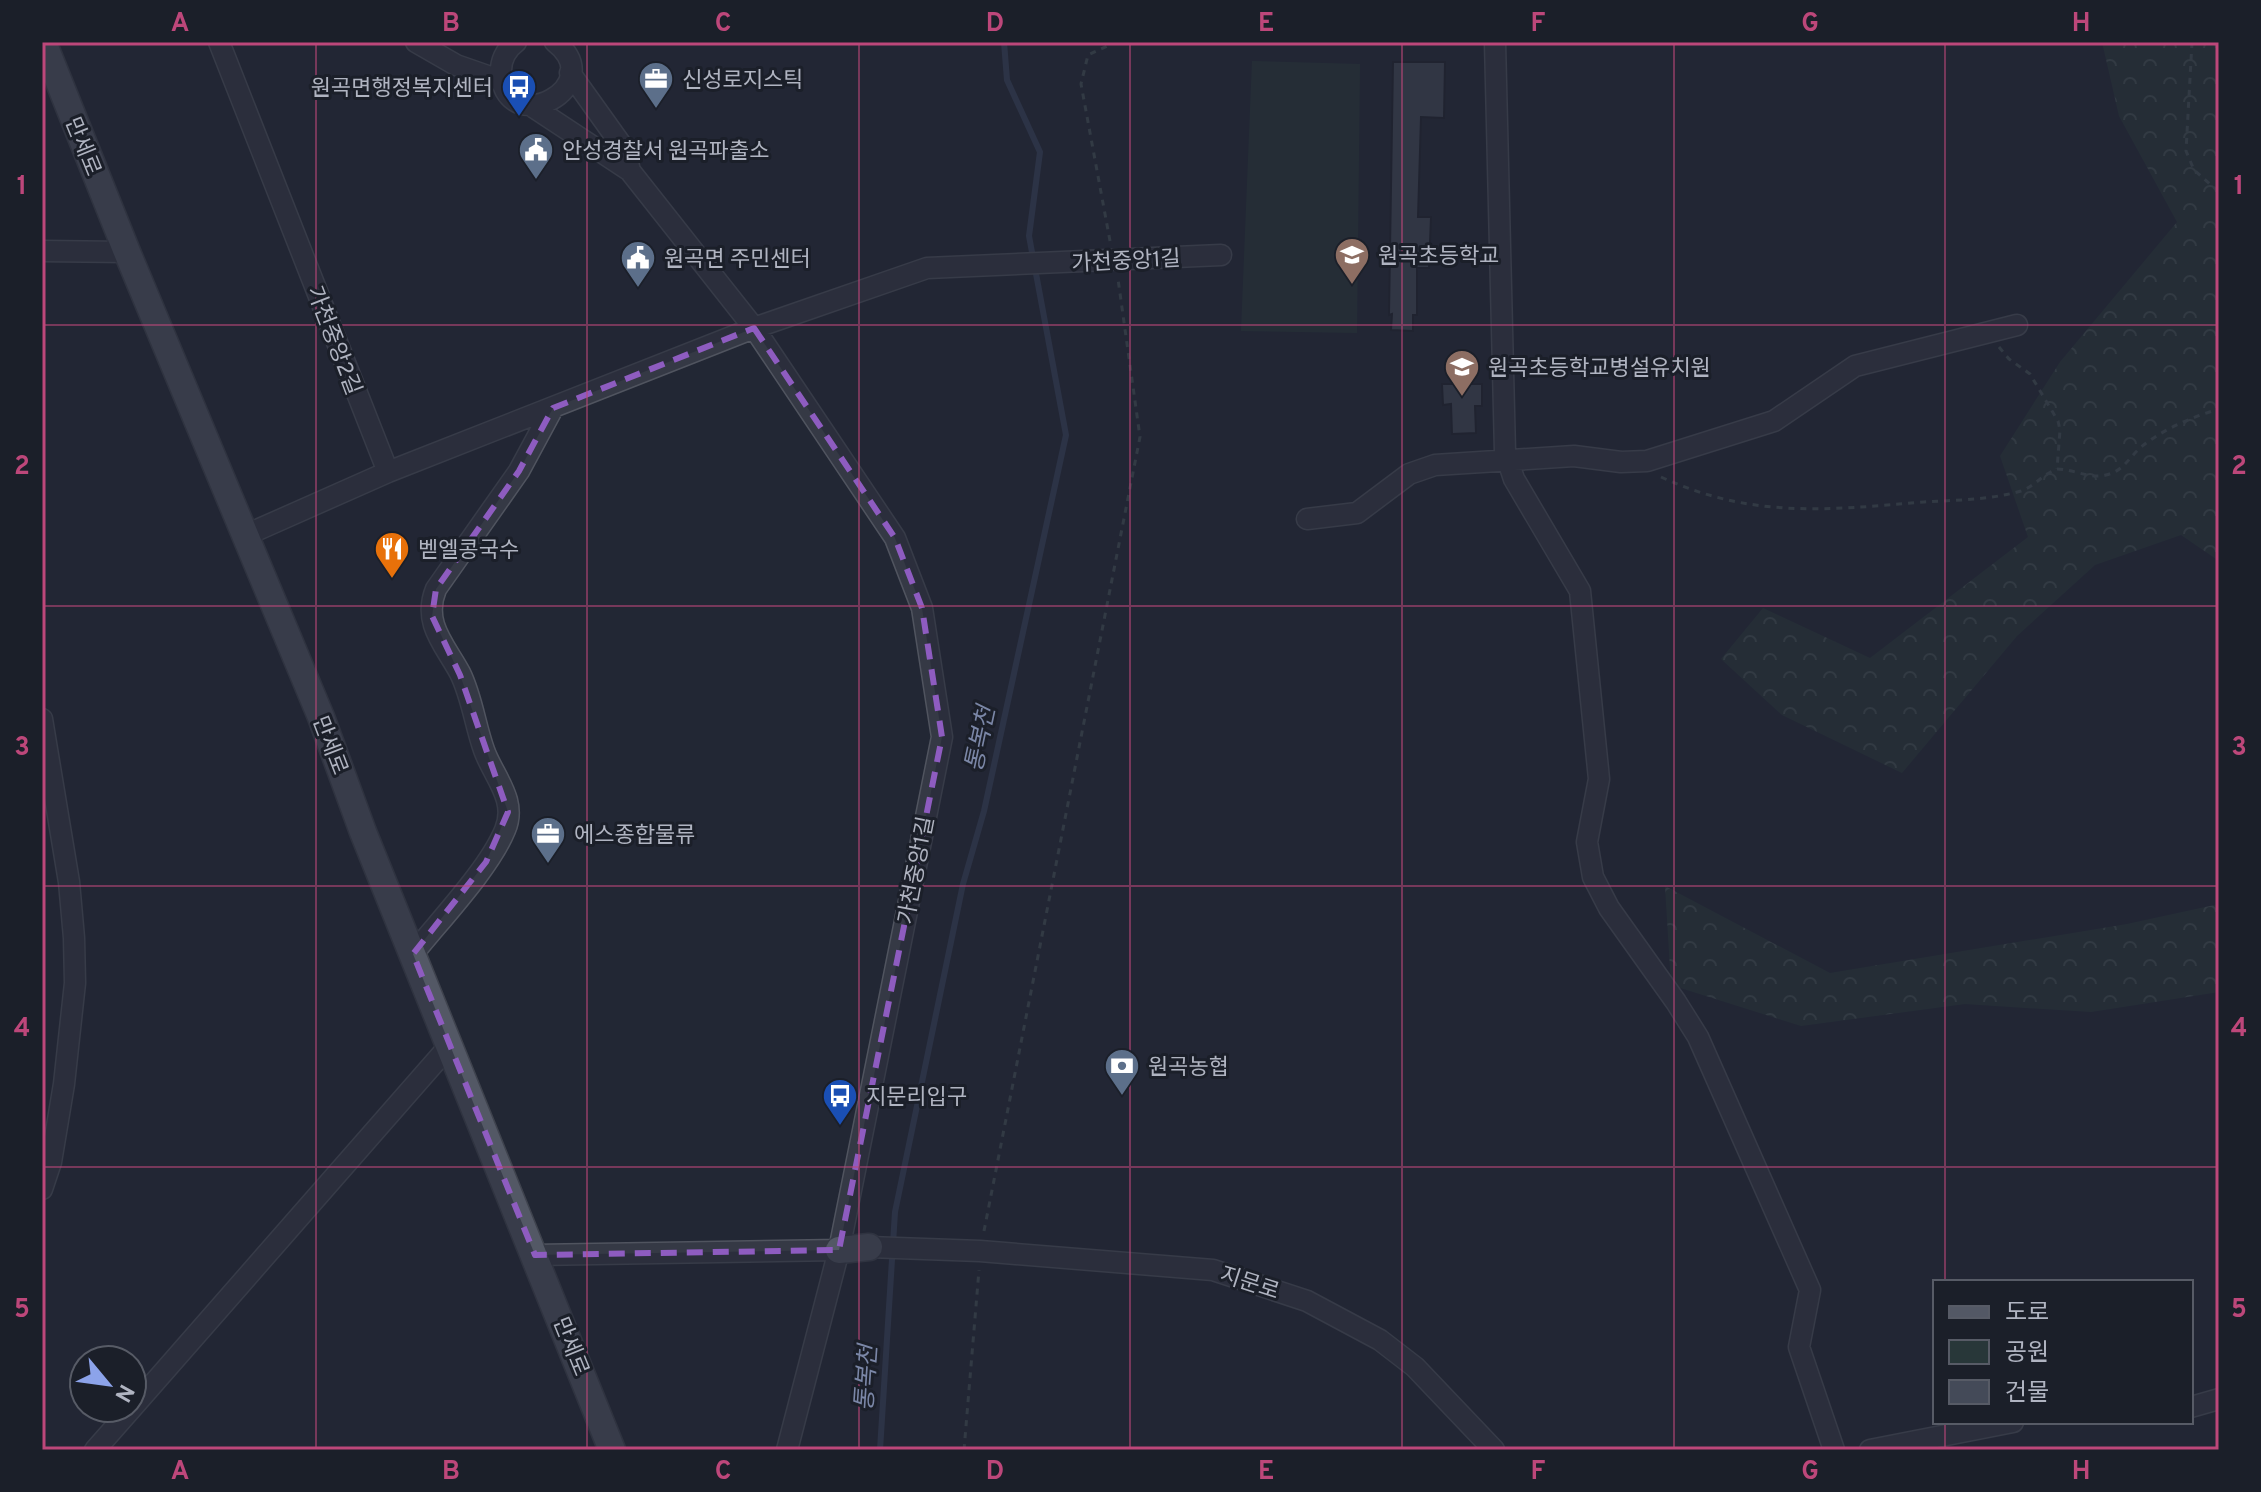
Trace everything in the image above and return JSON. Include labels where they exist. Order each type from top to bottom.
[{"type":"main road","name":"만세로","points":[[43,42],[321,717],[363,832],[612,1450]]},
{"type":"main road","points":[[839,1250],[869,1247]]},
{"type":"street","name":"가천중앙2길","points":[[219,42],[388,472]]},
{"type":"street","points":[[416,42],[456,65],[502,81],[505,53],[516,42]]},
{"type":"street","points":[[1495,42],[1505,452],[1514,479],[1580,591],[1599,779],[1587,842],[1593,877],[1609,908],[1698,1037],[1810,1290],[1799,1347],[1834,1450]]},
{"type":"street","points":[[530,105],[549,103],[564,91],[570,63],[559,43]]},
{"type":"street","points":[[570,73],[625,150],[630,171]]},
{"type":"street","name":"가천중앙1길","points":[[502,81],[513,97],[630,171],[754,328],[895,538],[922,608],[942,737],[839,1250],[787,1450]]},
{"type":"street","points":[[42,251],[127,252]]},
{"type":"street","name":"가천중앙1길","points":[[754,328],[927,268],[1221,255]]},
{"type":"street","points":[[1307,519],[1357,513],[1409,474],[1435,465],[1574,456],[1621,462],[1647,461],[1774,421],[1855,366],[2017,325]]},
{"type":"street","points":[[246,535],[388,472],[754,328]]},
{"type":"street","points":[[413,954],[486,862],[506,829],[508,812],[501,782],[484,753],[460,675],[442,644],[430,605],[436,589],[519,471],[553,408]]},
{"type":"street","points":[[42,719],[69,882],[75,983],[64,1084],[51,1162],[42,1189]]},
{"type":"street","points":[[148,1390],[450,1045]]},
{"type":"street","name":"지문로","points":[[869,1247],[951,1249],[1213,1270],[1307,1301],[1380,1340],[1415,1367],[1494,1450]]},
{"type":"street","points":[[535,1255],[839,1250]]},
{"type":"street","points":[[2193,1406],[2219,1399]]},
{"type":"street","points":[[95,1450],[118,1424]]},
{"type":"street","points":[[1870,1450],[2003,1424]]},
{"type":"path","points":[[964,1450],[980,1251],[1140,437],[1104,260],[1081,84],[1088,55],[1116,42]]},
{"type":"path","points":[[2192,42],[2186,151],[2194,170],[2205,183],[2219,192]]},
{"type":"path","points":[[1991,332],[2002,352],[2030,374],[2058,421],[2057,469]]},
{"type":"path","points":[[1659,476],[1705,496],[1755,506],[1808,511],[1991,497],[2022,491],[2057,469],[2086,476],[2109,475],[2122,469],[2140,448],[2166,432],[2219,409]]},
{"type":"highlighted area","points":[[754,328],[895,538],[922,608],[942,737],[839,1250],[535,1255],[413,954],[486,862],[508,812],[460,675],[432,616],[436,589],[519,471],[553,408]]},
{"type":"green space","points":[[2102,42],[2219,42],[2219,561],[2181,535],[2095,565],[2017,636],[1902,773],[1782,715],[1721,659],[1763,608],[1870,658],[2028,537],[2000,456],[2060,362],[2177,222],[2119,116]]},
{"type":"green space","points":[[1252,61],[1360,64],[1357,333],[1241,331]]},
{"type":"green space","points":[[1665,886],[1830,973],[2127,924],[2219,904],[2219,992],[2091,1012],[1965,1004],[1801,1026],[1671,985]]},
{"type":"building","points":[[1393,62],[1445,62],[1444,118],[1421,117],[1418,217],[1431,217],[1429,268],[1417,268],[1417,315],[1413,315],[1413,331],[1391,330],[1392,314],[1389,315]]},
{"type":"building","points":[[1442,384],[1482,384],[1482,406],[1475,406],[1476,433],[1452,434],[1451,404],[1443,405]]},
{"type":"waterway","name":"통복천","points":[[880,1450],[895,1212],[963,884],[984,811],[1066,435],[1029,236],[1040,152],[1007,80],[1004,42]]},
{"type":"place","name":"신성로지스틱","points":[[656,110]]},
{"type":"place","name":"원곡면행정복지센터","points":[[519,118]]},
{"type":"place","name":"안성경찰서 원곡파출소","points":[[536,181]]},
{"type":"place","name":"원곡초등학교","points":[[1352,286]]},
{"type":"place","name":"원곡면 주민센터","points":[[638,289]]},
{"type":"place","name":"원곡초등학교병설유치원","points":[[1462,398]]},
{"type":"place","name":"벧엘콩국수","points":[[392,580]]},
{"type":"place","name":"에스종합물류","points":[[548,865]]},
{"type":"place","name":"원곡농협","points":[[1122,1097]]},
{"type":"place","name":"지문리입구","points":[[840,1127]]}]
